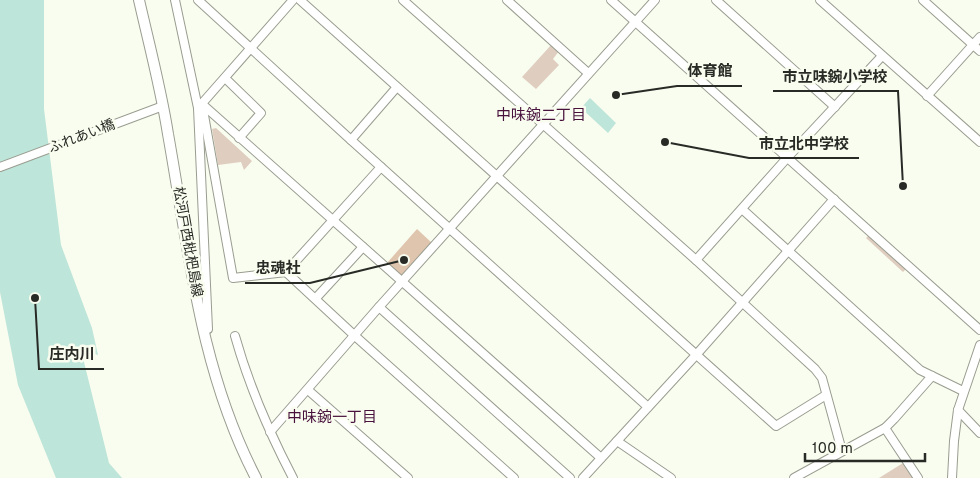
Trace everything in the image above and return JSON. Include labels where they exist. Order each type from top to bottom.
[{"type":"main road","name":"松河戸西枇杷島線","points":[[139,0],[163,106],[194,287],[211,365],[227,416],[256,478]]},
{"type":"street","points":[[175,0],[200,106],[233,278],[286,272],[381,167]]},
{"type":"street","points":[[198,0],[648,407]]},
{"type":"street","points":[[203,330],[208,329],[200,106],[294,0]]},
{"type":"street","points":[[300,0],[776,426],[826,395]]},
{"type":"street","points":[[403,0],[696,260],[815,369],[822,378],[842,451]]},
{"type":"street","points":[[507,0],[588,73]]},
{"type":"street","points":[[611,0],[980,330]]},
{"type":"street","points":[[270,432],[379,307],[655,0]]},
{"type":"street","points":[[716,0],[835,107]]},
{"type":"street","points":[[820,0],[980,142]]},
{"type":"street","points":[[923,0],[980,51]]},
{"type":"street","points":[[927,96],[980,37]]},
{"type":"street","points":[[696,260],[882,56]]},
{"type":"street","points":[[225,78],[261,113],[239,138]]},
{"type":"street","points":[[351,140],[397,87]]},
{"type":"street","name":"ふれあい橋","points":[[0,167],[163,106]]},
{"type":"street","points":[[200,106],[403,281],[601,458]]},
{"type":"street","points":[[583,478],[696,356],[834,199]]},
{"type":"street","points":[[742,210],[920,370],[964,391]]},
{"type":"street","points":[[316,298],[363,246]]},
{"type":"street","points":[[286,272],[514,478]]},
{"type":"street","points":[[379,307],[570,478]]},
{"type":"street","points":[[235,336],[245,372],[270,432],[293,478]]},
{"type":"street","points":[[952,478],[958,410],[980,345]]},
{"type":"street","points":[[794,478],[885,428],[932,376]]},
{"type":"street","points":[[308,390],[408,478]]},
{"type":"street","points":[[958,410],[980,433]]},
{"type":"street","points":[[885,428],[918,478]]},
{"type":"street","points":[[617,441],[671,478]]},
{"type":"shaded area","points":[[552,44],[559,51],[553,59],[559,65],[536,89],[522,77]]},
{"type":"shaded area","points":[[216,128],[252,161],[244,170],[241,162],[218,165],[212,129]]},
{"type":"shaded area","points":[[417,229],[433,244],[404,276],[400,275],[387,263]]},
{"type":"shaded area","points":[[869,235],[906,269],[903,272],[866,238]]},
{"type":"shaded area","points":[[903,463],[914,478],[879,478]]},
{"type":"water","points":[[0,0],[44,0],[44,109],[61,245],[92,328],[98,355],[81,350],[109,463],[122,478],[56,478],[18,385],[0,292]]},
{"type":"water","points":[[590,98],[616,123],[608,133],[581,108]]},
{"type":"place","name":"体育館","points":[[616,95]]},
{"type":"place","name":"市立北中学校","points":[[665,142]]},
{"type":"place","name":"市立味鋺小学校","points":[[903,186]]},
{"type":"place","name":"忠魂社","points":[[404,260]]},
{"type":"place","name":"庄内川","points":[[35,298]]},
{"type":"district","name":"中味鋺二丁目","points":[[541,116]]},
{"type":"district","name":"中味鋺一丁目","points":[[332,418]]}]
